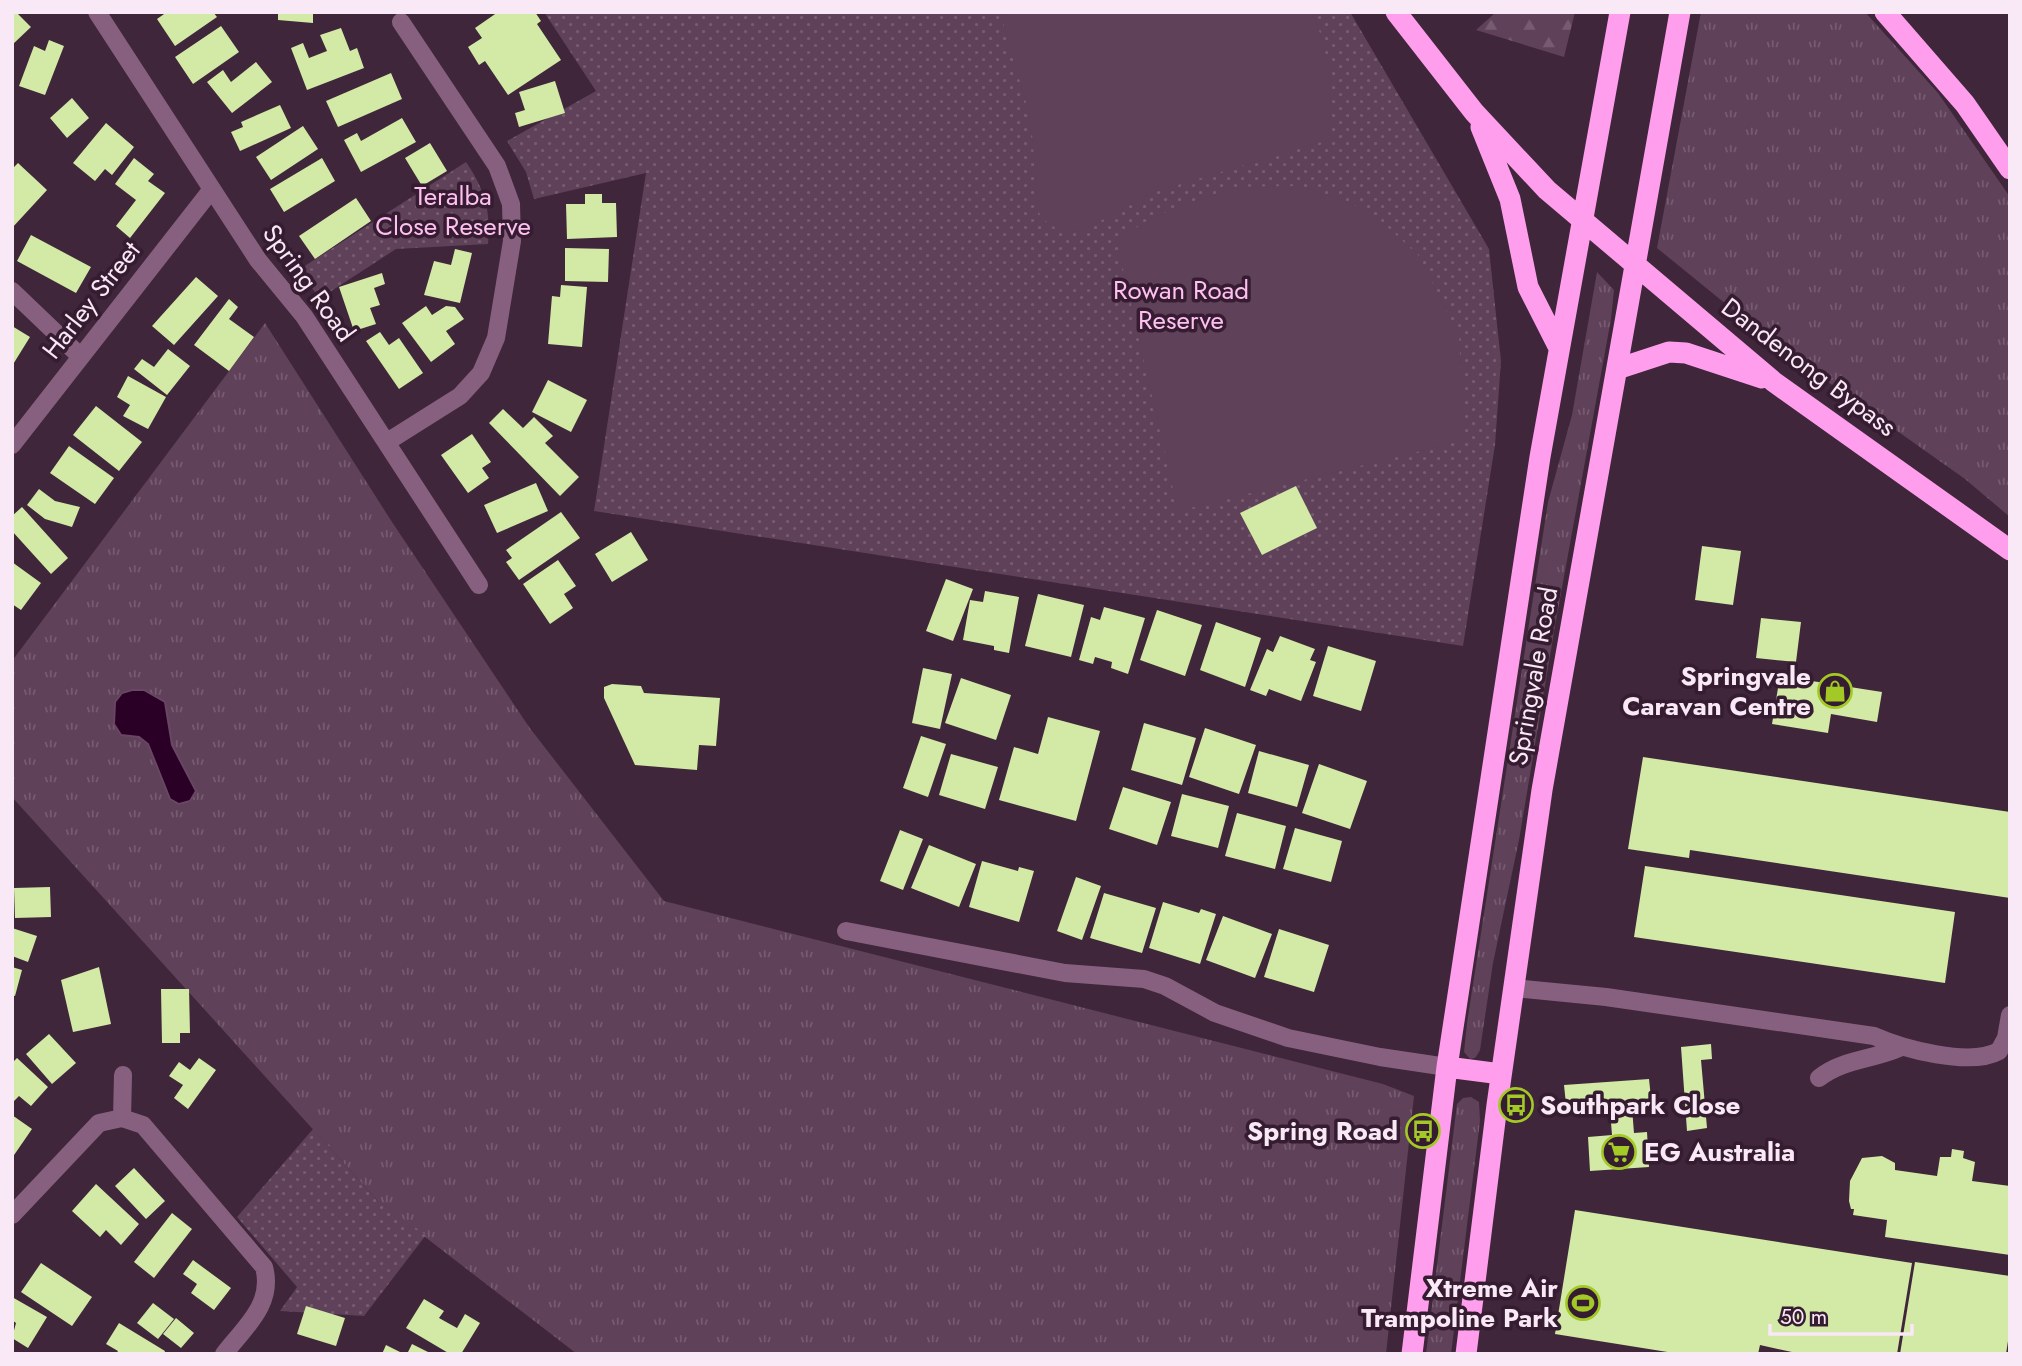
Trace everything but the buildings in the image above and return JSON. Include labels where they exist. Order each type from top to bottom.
[{"type":"highway","points":[[1396,12],[1474,112],[1510,199],[1528,287],[1559,348]]},
{"type":"highway","name":"Springvale Road","points":[[1412,1354],[1447,1066],[1559,348],[1620,12]]},
{"type":"highway","name":"Springvale Road","points":[[1466,1354],[1501,1074],[1556,702],[1637,265],[1680,12]]},
{"type":"highway","points":[[1885,12],[1965,104],[2010,169]]},
{"type":"highway","name":"Dandenong Bypass","points":[[1474,112],[1547,190],[1774,382],[2010,550]]},
{"type":"highway","points":[[1617,369],[1669,352],[1686,353],[1774,382]]},
{"type":"highway","points":[[1447,1066],[1501,1074]]},
{"type":"street","name":"Spring Road","points":[[97,12],[261,265],[304,316],[478,584]]},
{"type":"street","points":[[387,442],[460,396],[481,373],[496,338],[512,241],[511,204],[497,166],[401,22]]},
{"type":"street","name":"Harley Street","points":[[12,445],[212,189]]},
{"type":"street","points":[[12,291],[80,356]]},
{"type":"street","points":[[846,931],[1065,973],[1144,979],[1165,986],[1216,1013],[1288,1038],[1368,1055],[1447,1066]]},
{"type":"street","points":[[1514,988],[1606,997],[1874,1036],[1899,1048],[1978,1059],[1991,1055],[2004,1043],[2010,1015]]},
{"type":"street","points":[[1819,1078],[1847,1062],[1877,1058],[1899,1048]]},
{"type":"street","points":[[122,1118],[123,1075]]},
{"type":"street","points":[[12,1215],[99,1123],[122,1118],[143,1125],[264,1267],[268,1285],[263,1303],[224,1354]]},
{"type":"green space","name":"Rowan Road Reserve","points":[[544,12],[1350,12],[1489,249],[1501,361],[1495,445],[1463,646],[594,511],[646,173],[534,199],[526,172],[507,141],[596,91]]},
{"type":"green space","points":[[1000,12],[1311,12],[1327,59],[1330,107],[1328,140],[1157,191],[1085,229],[1075,232],[1057,229],[1043,219],[1038,211],[1031,120]]},
{"type":"green space","points":[[1496,12],[1575,12],[1564,57],[1476,30]]},
{"type":"green space","points":[[1701,12],[1865,12],[1938,93],[2010,197],[2010,517],[1965,479],[1780,348],[1657,248]]},
{"type":"green space","name":"Teralba Close Reserve","points":[[466,162],[485,201],[488,244],[396,249],[319,299],[300,269]]},
{"type":"green space","points":[[1301,186],[1370,211],[1418,255],[1459,335],[1465,440],[1178,511],[1116,238],[1176,207],[1238,187]]},
{"type":"green space","points":[[1597,272],[1614,290],[1611,319],[1519,840],[1493,963],[1480,1050],[1476,1057],[1470,1059],[1464,1052],[1467,1023],[1548,502],[1572,415]]},
{"type":"green space","points":[[265,323],[392,522],[529,727],[664,901],[1383,1084],[1414,1096],[1386,1354],[577,1354],[377,1200],[12,797],[12,661]]},
{"type":"green space","points":[[1471,1097],[1479,1102],[1480,1121],[1451,1354],[1426,1354],[1457,1104],[1463,1098]]},
{"type":"green space","points":[[313,1129],[377,1200],[426,1235],[364,1316],[280,1311],[297,1287],[237,1217]]},
{"type":"shaded area","points":[[144,690],[165,702],[172,745],[196,791],[190,801],[179,804],[170,799],[148,744],[139,737],[121,735],[114,724],[115,702],[122,693]]},
{"type":"place","name":"Springvale Caravan Centre","points":[[1835,691]]},
{"type":"place","name":"Southpark Close","points":[[1516,1105]]},
{"type":"place","name":"Spring Road","points":[[1423,1131]]},
{"type":"place","name":"EG Australia","points":[[1619,1152]]},
{"type":"place","name":"Xtreme Air Trampoline Park","points":[[1583,1303]]}]
